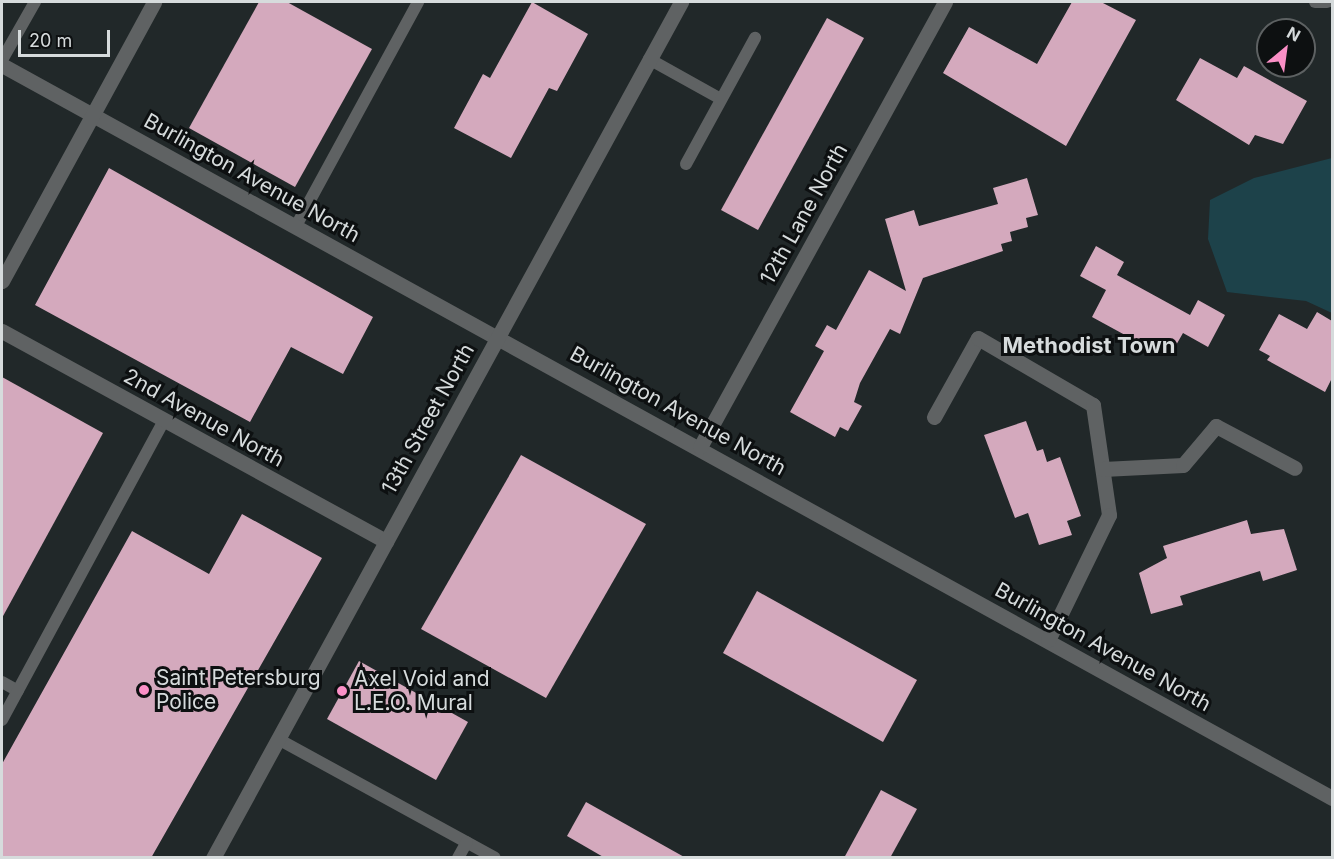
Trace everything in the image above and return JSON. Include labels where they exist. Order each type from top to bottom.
[{"type":"street","points":[[2,281],[154,2]]},
{"type":"street","name":"13th Street North","points":[[213,858],[681,2]]},
{"type":"street","name":"12th Lane North","points":[[700,447],[945,2]]},
{"type":"street","name":"Burlington Avenue North","points":[[2,65],[700,447],[1332,798]]},
{"type":"street","name":"2nd Avenue North","points":[[2,331],[386,541]]},
{"type":"street","points":[[934,417],[978,338],[1093,405],[1109,514],[1048,640]]},
{"type":"street","points":[[1103,469],[1183,465],[1216,426],[1295,468]]},
{"type":"lane","points":[[2,60],[35,2]]},
{"type":"lane","points":[[296,226],[418,2]]},
{"type":"lane","points":[[1315,2],[1327,2]]},
{"type":"lane","points":[[686,164],[755,38]]},
{"type":"lane","points":[[649,59],[721,99]]},
{"type":"lane","points":[[2,720],[164,420]]},
{"type":"lane","points":[[2,682],[18,691]]},
{"type":"lane","points":[[278,739],[495,858]]},
{"type":"lane","points":[[458,858],[467,842]]},
{"type":"shaded area","points":[[1332,158],[1332,313],[1306,301],[1227,292],[1208,239],[1210,200],[1254,178]]},
{"type":"building","points":[[259,2],[287,2],[372,49],[295,187],[189,128]]},
{"type":"building","points":[[532,2],[588,34],[557,91],[549,88],[511,158],[454,128],[483,74],[490,78]]},
{"type":"building","points":[[1072,2],[1101,2],[1136,20],[1066,146],[943,73],[969,27],[1037,64]]},
{"type":"building","points":[[827,18],[864,38],[758,230],[721,210]]},
{"type":"building","points":[[1200,58],[1237,78],[1244,66],[1256,73],[1256,78],[1266,78],[1307,101],[1283,144],[1255,135],[1249,145],[1176,100]]},
{"type":"building","points":[[109,168],[373,317],[343,374],[291,347],[250,422],[35,305]]},
{"type":"building","points":[[1027,178],[1038,215],[1026,218],[1028,227],[1010,232],[1012,241],[1001,244],[1003,251],[923,278],[900,334],[890,329],[860,383],[854,402],[862,406],[848,431],[840,427],[835,437],[790,412],[824,351],[815,346],[827,325],[836,330],[869,270],[906,291],[885,219],[914,210],[919,226],[998,204],[993,188]]},
{"type":"building","points":[[1096,246],[1124,262],[1117,275],[1190,315],[1198,300],[1225,315],[1208,347],[1183,333],[1171,354],[1161,348],[1158,353],[1092,317],[1106,290],[1080,276]]},
{"type":"building","points":[[1317,312],[1332,321],[1332,378],[1325,392],[1267,360],[1270,356],[1259,350],[1279,314],[1307,329]]},
{"type":"building","points":[[2,377],[103,433],[2,618]]},
{"type":"building","points":[[1026,421],[1037,451],[1043,449],[1047,462],[1060,457],[1081,516],[1067,521],[1072,535],[1039,545],[1028,513],[1015,518],[984,435]]},
{"type":"building","points":[[521,455],[646,524],[546,698],[421,629]]},
{"type":"building","name":"Saint Petersburg Police","points":[[242,514],[322,558],[151,858],[2,858],[2,764],[132,531],[209,574]]},
{"type":"building","points":[[1247,520],[1251,534],[1284,529],[1297,570],[1263,581],[1260,571],[1180,596],[1183,605],[1151,614],[1139,573],[1167,558],[1163,546]]},
{"type":"building","points":[[757,591],[917,680],[883,742],[723,653]]},
{"type":"building","points":[[359,661],[468,722],[436,780],[327,719]]},
{"type":"building","points":[[881,790],[917,809],[890,858],[844,858]]},
{"type":"building","points":[[586,802],[686,858],[605,858],[567,836]]},
{"type":"place","name":"Saint Petersburg Police","points":[[144,690]]},
{"type":"place","name":"Axel Void and L.E.O. Mural","points":[[342,691]]},
{"type":"district","name":"Methodist Town","points":[[1089,346]]}]
